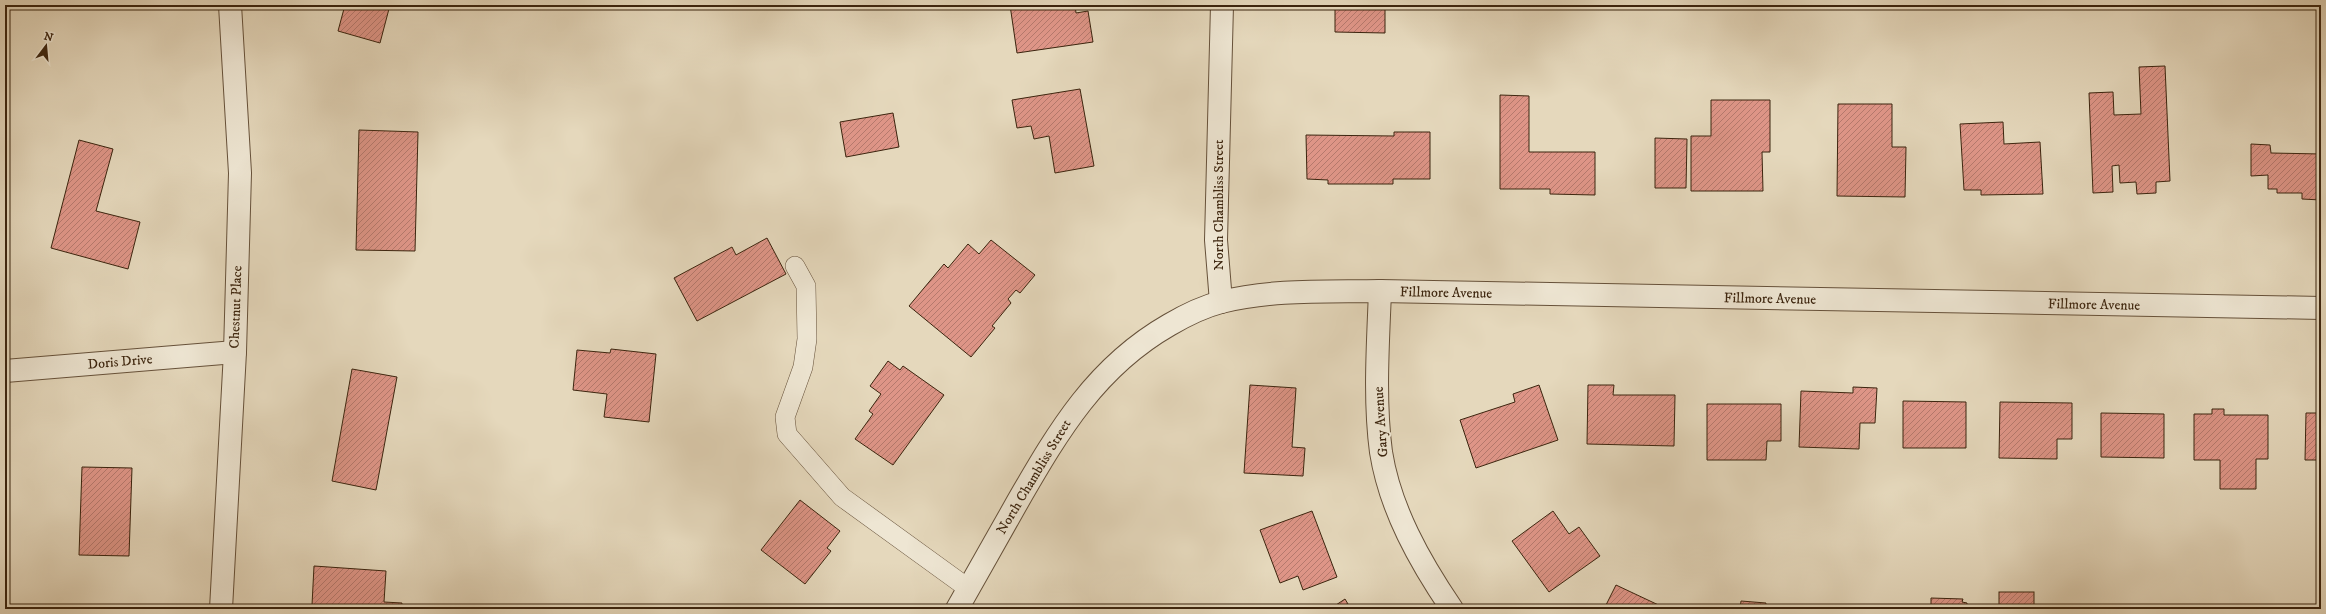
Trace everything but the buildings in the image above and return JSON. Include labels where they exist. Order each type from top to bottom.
[{"type":"street","name":"Chestnut Place","points":[[221,609],[235,352],[240,173],[230,5]]},
{"type":"street","name":"North Chambliss Street","points":[[957,609],[1056,438],[1076,408],[1095,385],[1114,365],[1149,336],[1195,310],[1221,302],[1216,240],[1222,5]]},
{"type":"street","name":"Fillmore Avenue","points":[[1221,302],[1283,292],[1380,291],[2321,308]]},
{"type":"street","name":"Gary Avenue","points":[[1380,291],[1378,354],[1381,452],[1390,486],[1416,553],[1452,609]]},
{"type":"street","name":"Doris Drive","points":[[5,371],[235,352]]},
{"type":"lane","points":[[795,266],[806,286],[807,339],[803,368],[785,417],[787,434],[842,497],[968,588]]}]
